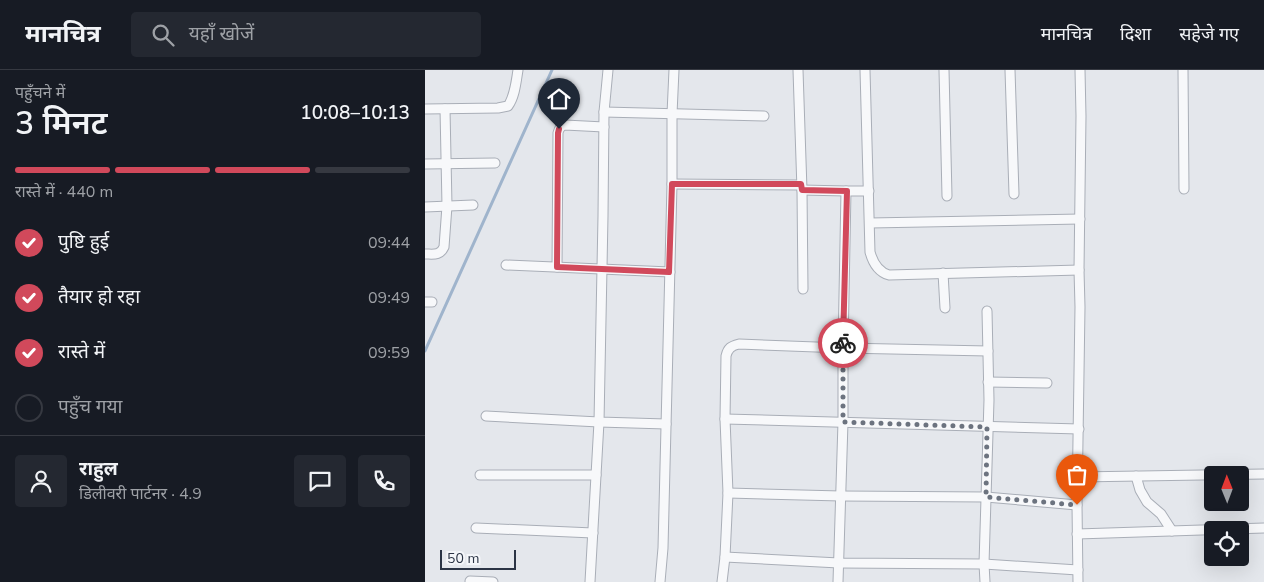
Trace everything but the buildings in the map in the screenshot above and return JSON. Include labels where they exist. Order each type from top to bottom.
[{"type":"street","points":[[425,109],[498,108],[508,106],[511,102],[518,70]]},
{"type":"street","points":[[590,582],[599,422],[604,112],[608,70]]},
{"type":"street","points":[[660,582],[663,548],[672,184],[671,114],[674,70]]},
{"type":"street","points":[[798,70],[803,288]]},
{"type":"street","points":[[865,70],[871,252],[875,265],[883,273],[889,275],[1079,270]]},
{"type":"street","points":[[944,70],[947,196]]},
{"type":"street","points":[[1010,70],[1014,194]]},
{"type":"street","points":[[1078,582],[1077,505],[1081,306],[1079,270],[1080,70]]},
{"type":"street","points":[[1183,70],[1184,189]]},
{"type":"street","points":[[425,254],[439,254],[444,247],[447,206],[445,109]]},
{"type":"street","points":[[604,112],[764,116]]},
{"type":"street","points":[[557,267],[559,129],[565,125],[604,127]]},
{"type":"street","points":[[425,164],[495,163]]},
{"type":"street","points":[[672,184],[802,187],[869,191]]},
{"type":"street","points":[[838,582],[847,191]]},
{"type":"street","points":[[425,207],[473,205]]},
{"type":"street","points":[[869,223],[1080,219]]},
{"type":"street","points":[[506,265],[669,272]]},
{"type":"street","points":[[943,273],[945,308]]},
{"type":"street","points":[[985,582],[983,564],[988,382],[987,311]]},
{"type":"street","points":[[722,582],[728,493],[725,419],[727,350],[739,344],[988,351]]},
{"type":"street","points":[[988,382],[1047,383]]},
{"type":"street","points":[[486,416],[666,424]]},
{"type":"street","points":[[725,419],[1079,429]]},
{"type":"street","points":[[1078,477],[1264,474]]},
{"type":"street","points":[[480,475],[596,475]]},
{"type":"street","points":[[1136,476],[1140,490],[1147,502],[1161,514],[1172,531]]},
{"type":"street","points":[[728,493],[986,497],[1077,505]]},
{"type":"street","points":[[476,528],[593,533]]},
{"type":"street","points":[[1077,534],[1264,528]]},
{"type":"street","points":[[725,558],[839,563],[983,564],[1077,570]]},
{"type":"street","points":[[470,581],[493,582]]},
{"type":"waterway","points":[[425,351],[552,70]]},
{"type":"way so far","points":[[843,343],[843,422],[987,427],[986,497],[1077,505]]},
{"type":"route","points":[[559,129],[557,267],[669,272],[672,184],[801,184],[802,190],[847,191],[843,343]]}]
